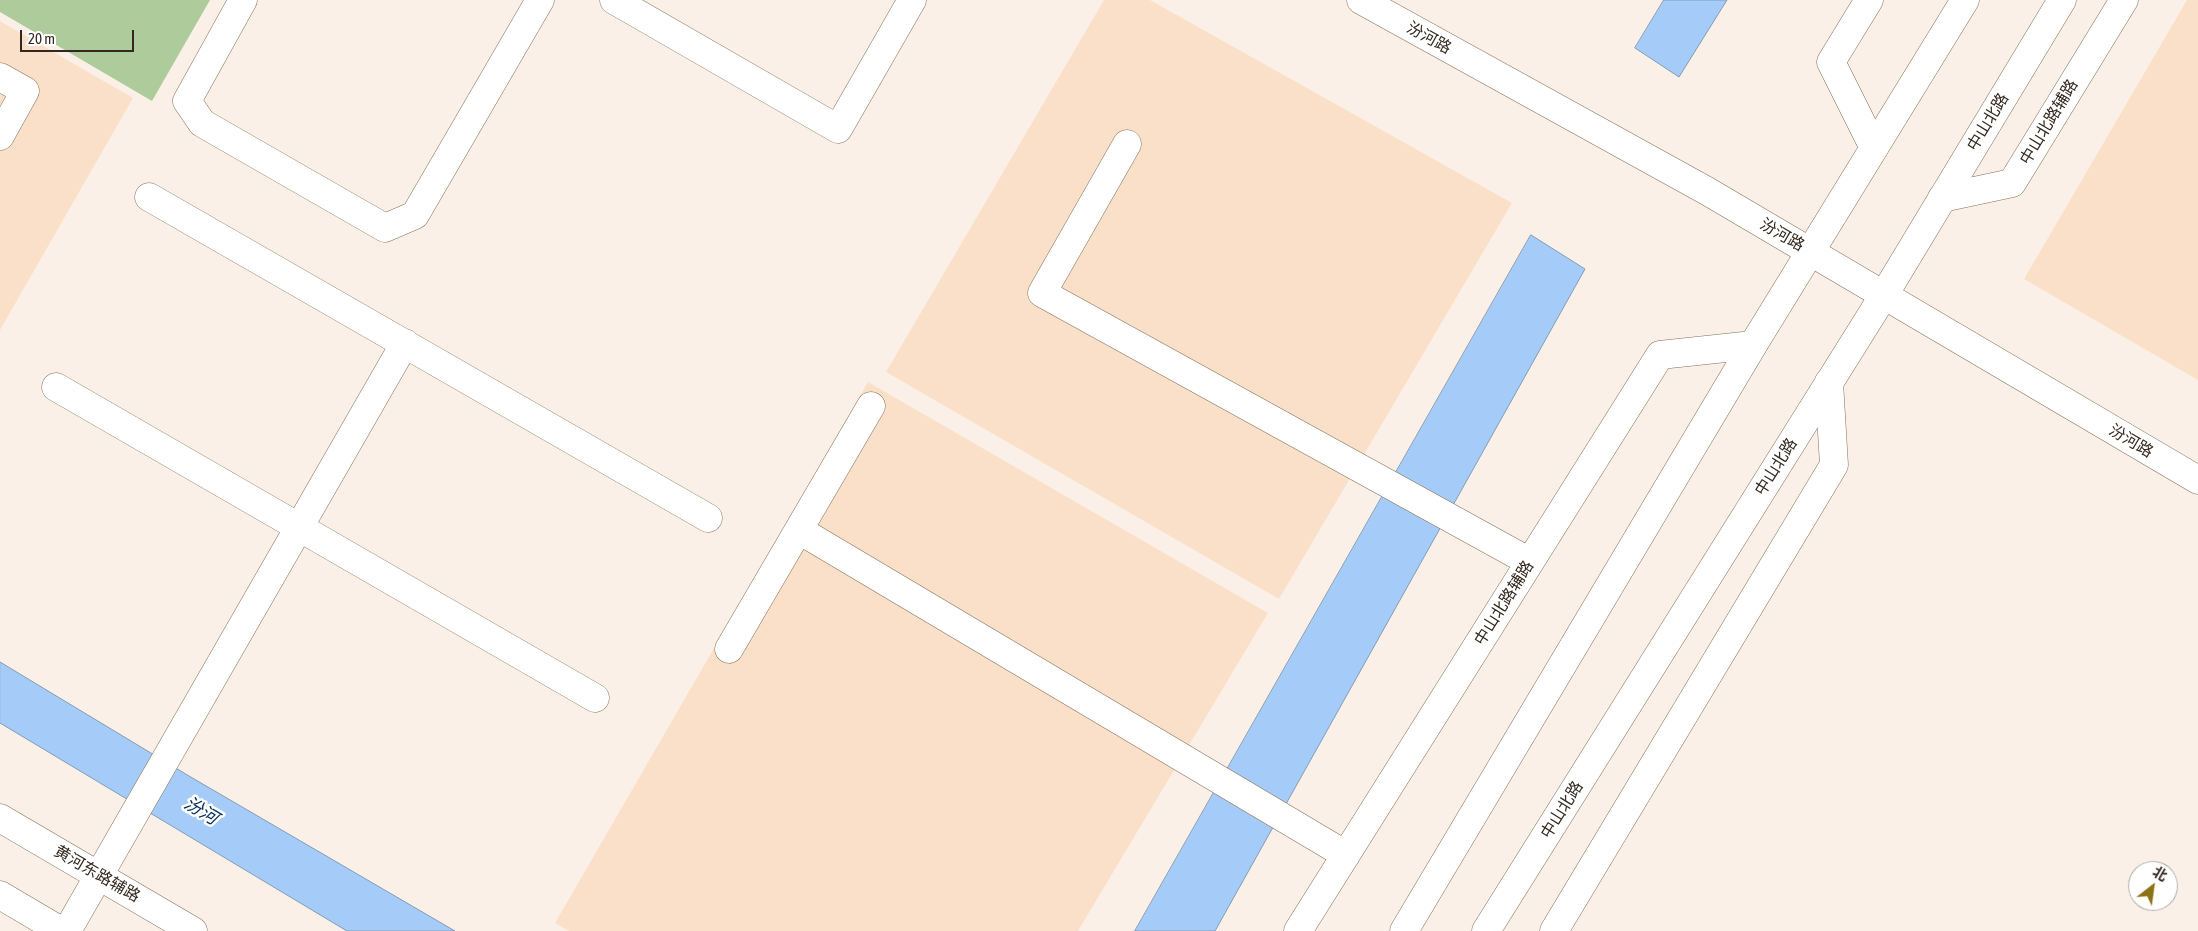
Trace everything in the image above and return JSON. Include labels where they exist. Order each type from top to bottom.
[{"type":"street","points":[[243,0],[187,101],[202,124],[385,228],[415,215],[540,0]]},
{"type":"street","points":[[614,0],[838,129],[912,0]]},
{"type":"street","points":[[1869,0],[1831,62],[1874,148]]},
{"type":"street","points":[[1404,931],[1753,345],[1964,0]]},
{"type":"street","name":"中山北路","points":[[1486,931],[1884,295],[2062,0]]},
{"type":"street","name":"中山北路辅路","points":[[1942,198],[2012,183],[2124,0]]},
{"type":"street","name":"汾河路","points":[[1363,1],[1707,191],[2198,480]]},
{"type":"street","points":[[0,76],[25,91],[0,136]]},
{"type":"street","points":[[1126,144],[1042,293],[1530,562]]},
{"type":"street","points":[[149,197],[708,518]]},
{"type":"street","points":[[67,931],[405,344]]},
{"type":"street","name":"中山北路辅路","points":[[1298,931],[1660,355],[1753,345]]},
{"type":"street","points":[[1554,931],[1834,465],[1829,382]]},
{"type":"street","points":[[56,387],[595,698]]},
{"type":"street","points":[[730,649],[871,406]]},
{"type":"street","points":[[799,530],[1346,855]]},
{"type":"street","name":"黄河东路辅路","points":[[0,818],[193,931]]},
{"type":"street","points":[[0,895],[62,931]]},
{"type":"shaded area","points":[[1104,0],[1150,0],[1512,203],[1279,599],[886,372]]},
{"type":"shaded area","points":[[2187,0],[2198,0],[2198,380],[2024,279]]},
{"type":"shaded area","points":[[0,21],[133,98],[0,330]]},
{"type":"shaded area","points":[[868,382],[1268,613],[1078,931],[569,931],[555,923]]},
{"type":"green space","points":[[0,0],[210,0],[152,101],[0,12]]},
{"type":"water","points":[[1664,0],[1727,0],[1679,77],[1635,48]]},
{"type":"water","points":[[1531,235],[1585,269],[1215,931],[1135,931]]},
{"type":"water","name":"汾河","points":[[0,662],[189,776],[455,931],[347,931],[0,723]]}]
